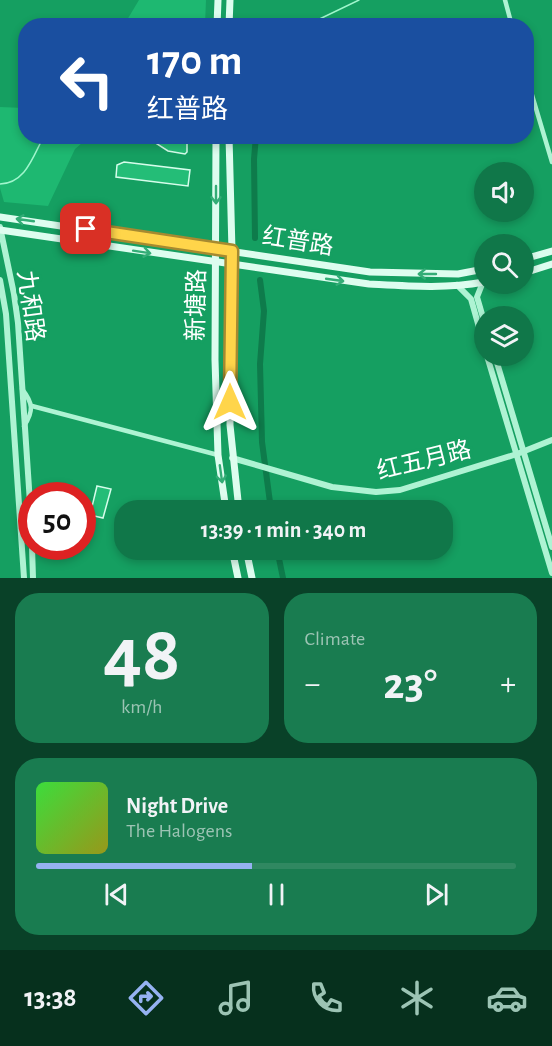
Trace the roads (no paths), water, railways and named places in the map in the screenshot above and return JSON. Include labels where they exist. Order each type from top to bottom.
[{"type":"main road","points":[[217,18],[218,0]]},
{"type":"main road","points":[[229,18],[230,0]]},
{"type":"main road","name":"新塘路","points":[[216,144],[215,360],[218,455],[225,500]]},
{"type":"main road","name":"新塘路","points":[[229,144],[232,251],[230,425],[237,500]]},
{"type":"main road","name":"红普路","points":[[0,216],[370,272],[458,274],[474,271]]},
{"type":"main road","name":"红普路","points":[[0,229],[369,285],[417,287],[474,283]]},
{"type":"main road","points":[[534,256],[552,250]]},
{"type":"main road","points":[[534,270],[552,264]]},
{"type":"main road","points":[[234,560],[238,578]]},
{"type":"main road","points":[[248,560],[252,578]]},
{"type":"street","points":[[505,0],[510,18]]},
{"type":"street","points":[[534,102],[552,162]]},
{"type":"street","name":"九和路","points":[[0,229],[14,294],[28,482]]},
{"type":"street","name":"九和路","points":[[0,280],[6,314],[24,578]]},
{"type":"street","points":[[457,285],[471,299],[474,310]]},
{"type":"street","points":[[491,366],[552,573]]},
{"type":"street","points":[[498,366],[552,547]]},
{"type":"street","points":[[22,389],[32,406],[32,415],[24,426]]},
{"type":"street","points":[[32,406],[218,455]]},
{"type":"street","name":"红五月路","points":[[232,458],[332,487],[376,492],[400,489],[517,454],[552,440]]},
{"type":"street","points":[[32,560],[33,578]]},
{"type":"waterway","points":[[322,18],[359,0]]},
{"type":"waterway","points":[[0,184],[16,179],[22,174],[40,144]]},
{"type":"waterway","points":[[255,144],[255,238]]},
{"type":"waterway","points":[[260,280],[264,311],[260,364],[262,442],[270,500]]},
{"type":"waterway","points":[[279,560],[283,578]]}]
